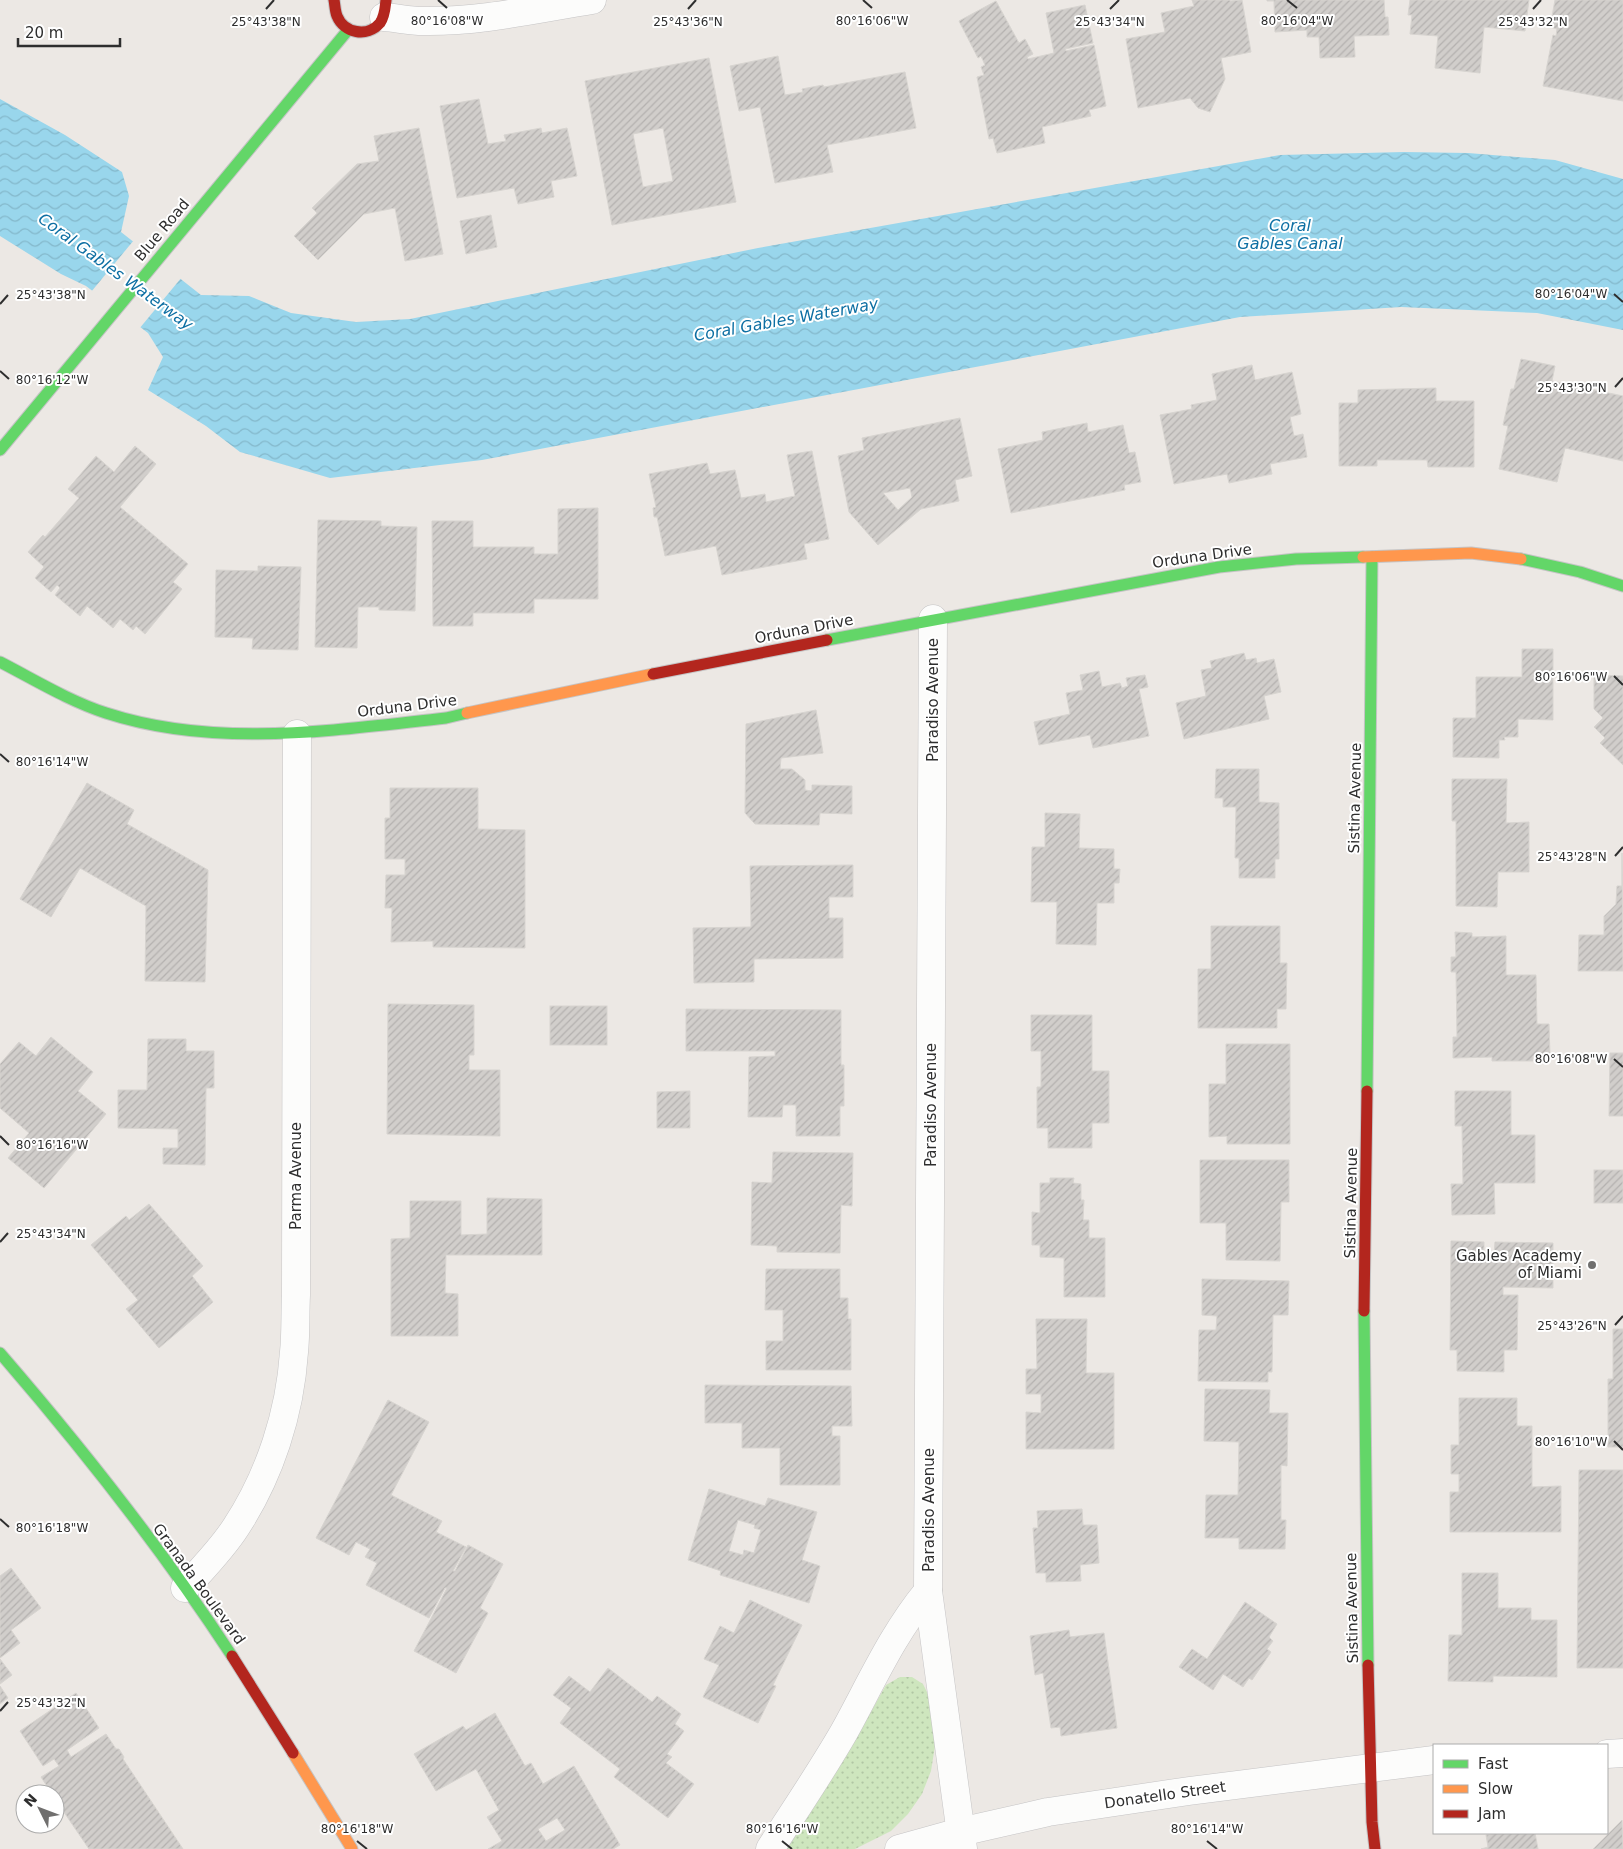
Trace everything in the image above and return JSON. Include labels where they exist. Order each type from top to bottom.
[{"type":"street","points":[[334,0],[333,9],[336,18],[348,30],[356,32],[365,32],[379,24],[385,8],[421,21],[456,20],[502,15],[592,0]]},
{"type":"street","name":"Blue Road","points":[[0,450],[348,30]]},
{"type":"street","name":"Orduna Drive","points":[[0,662],[62,695],[106,712],[152,724],[214,733],[297,734],[446,718],[591,686],[933,619],[1219,567],[1296,559],[1471,553],[1525,560],[1562,568],[1623,586]]},
{"type":"street","name":"Sistina Avenue","points":[[1372,557],[1364,1358],[1370,1768],[1376,1849]]},
{"type":"street","name":"Paradiso Avenue","points":[[933,619],[928,1591],[962,1840]]},
{"type":"street","name":"Parma Avenue","points":[[185,1588],[236,1528],[254,1496],[280,1432],[291,1381],[296,1294],[297,734]]},
{"type":"street","name":"Granada Boulevard","points":[[0,1353],[68,1432],[185,1588],[243,1671],[352,1849]]},
{"type":"street","name":"Paradiso Avenue","points":[[770,1849],[832,1753],[894,1639],[914,1608],[928,1591]]},
{"type":"street","points":[[1608,1754],[1623,1753]]},
{"type":"street","name":"Donatello Street","points":[[899,1849],[962,1840],[1048,1812],[1188,1791],[1433,1760]]},
{"type":"green space","points":[[900,1677],[912,1677],[923,1684],[930,1698],[935,1746],[931,1771],[922,1794],[908,1814],[891,1831],[855,1849],[787,1849],[854,1742],[886,1685]]},
{"type":"water","name":"Coral Gables Canal","points":[[0,99],[65,135],[122,172],[129,196],[121,232],[201,295],[249,296],[291,313],[356,322],[410,319],[758,248],[1280,155],[1404,152],[1468,153],[1555,160],[1623,179],[1623,330],[1537,313],[1401,307],[1240,317],[482,460],[330,478],[240,452],[206,426],[148,390],[163,357],[148,333],[86,286],[61,274],[0,236]]},
{"type":"pier","points":[[134,240],[182,277],[139,329],[91,292]]},
{"type":"building","points":[[1192,0],[1242,0],[1251,52],[1221,58],[1225,79],[1210,112],[1198,108],[1190,98],[1138,108],[1126,39],[1165,32],[1161,13],[1194,6]]},
{"type":"building","points":[[1267,0],[1384,0],[1385,17],[1388,17],[1389,35],[1354,36],[1355,57],[1320,58],[1319,37],[1307,37],[1307,30],[1275,32],[1274,1]]},
{"type":"building","points":[[1410,0],[1529,0],[1525,31],[1484,27],[1480,73],[1435,68],[1438,36],[1410,34],[1412,15],[1408,15]]},
{"type":"building","points":[[1555,0],[1623,0],[1623,101],[1543,86],[1553,35],[1556,36],[1557,29],[1550,27]]},
{"type":"building","points":[[996,1],[1019,43],[1025,39],[1033,54],[1027,57],[1028,59],[1054,53],[1046,13],[1085,5],[1093,43],[1065,49],[1066,51],[1094,45],[1106,106],[1089,110],[1091,116],[1042,127],[1045,143],[997,153],[993,138],[989,139],[977,77],[984,75],[981,67],[985,65],[981,56],[978,58],[959,21]]},
{"type":"building","points":[[778,56],[785,95],[803,92],[802,89],[823,85],[824,87],[905,72],[916,128],[827,145],[833,172],[775,183],[760,107],[739,111],[730,66]]},
{"type":"building","points":[[709,58],[736,202],[612,225],[585,81]],"holes":[[[663,128],[673,181],[643,187],[633,134]]]},
{"type":"building","points":[[479,99],[488,144],[506,141],[504,135],[541,128],[542,133],[567,128],[577,176],[551,181],[554,197],[518,204],[514,188],[457,198],[440,106]]},
{"type":"building","points":[[419,128],[443,254],[405,261],[395,208],[364,214],[318,260],[294,236],[317,213],[312,208],[357,164],[379,161],[374,136]]},
{"type":"building","points":[[491,215],[497,247],[466,254],[460,221]]},
{"type":"building","points":[[1521,359],[1555,366],[1552,381],[1623,396],[1623,461],[1565,448],[1557,482],[1499,469],[1508,426],[1503,425],[1511,389],[1514,389]]},
{"type":"building","points":[[1252,365],[1255,380],[1292,372],[1301,414],[1290,417],[1294,436],[1303,434],[1307,457],[1270,464],[1272,474],[1229,483],[1227,474],[1174,484],[1160,415],[1192,409],[1191,405],[1217,400],[1212,374]]},
{"type":"building","points":[[1436,388],[1436,401],[1474,401],[1474,467],[1428,467],[1427,460],[1377,460],[1377,466],[1339,466],[1339,403],[1358,403],[1358,390]]},
{"type":"building","points":[[960,418],[972,476],[955,480],[959,501],[921,509],[878,545],[849,512],[838,456],[864,450],[862,438]],"holes":[[[910,488],[912,497],[898,510],[883,493]]]},
{"type":"building","points":[[1087,423],[1088,432],[1123,425],[1129,453],[1135,452],[1141,482],[1124,485],[1125,490],[1011,513],[998,449],[1043,440],[1042,432]]},
{"type":"building","points":[[135,446],[156,464],[120,507],[188,564],[173,582],[182,589],[145,634],[136,626],[133,630],[120,619],[113,628],[87,606],[80,616],[55,595],[60,588],[57,585],[51,592],[35,578],[44,567],[28,552],[43,535],[45,537],[79,498],[68,489],[96,456],[114,472]]},
{"type":"building","points":[[812,451],[829,539],[804,544],[807,559],[722,575],[716,546],[665,556],[657,517],[654,517],[653,508],[656,507],[649,474],[707,463],[710,474],[735,470],[741,498],[765,494],[766,502],[795,496],[787,455]]},
{"type":"building","points":[[598,508],[598,599],[534,599],[534,613],[473,613],[473,626],[433,626],[432,521],[473,521],[473,547],[534,547],[534,554],[558,554],[558,509]]},
{"type":"building","points":[[318,520],[381,521],[381,526],[417,527],[415,611],[379,610],[379,607],[358,607],[357,648],[315,647]]},
{"type":"building","points":[[258,566],[301,567],[298,650],[252,649],[253,638],[215,637],[216,570],[258,571]]},
{"type":"building","points":[[1522,649],[1553,649],[1553,720],[1518,719],[1518,737],[1504,737],[1505,740],[1499,740],[1499,758],[1453,757],[1453,718],[1476,718],[1476,677],[1522,677]]},
{"type":"building","points":[[1244,653],[1246,660],[1256,658],[1257,663],[1274,659],[1281,692],[1264,696],[1269,719],[1184,739],[1176,703],[1206,696],[1201,670],[1212,668],[1210,661]]},
{"type":"building","points":[[1099,671],[1102,687],[1120,683],[1122,688],[1128,686],[1126,678],[1145,675],[1148,687],[1139,689],[1149,736],[1093,748],[1090,735],[1039,745],[1034,722],[1070,714],[1066,693],[1083,690],[1080,675]]},
{"type":"building","points":[[1594,675],[1623,676],[1623,765],[1600,743],[1605,738],[1594,727],[1603,718],[1594,709]]},
{"type":"building","points":[[816,710],[823,753],[781,758],[780,769],[792,769],[805,780],[805,790],[812,791],[812,785],[852,786],[852,814],[820,813],[819,825],[755,824],[745,813],[746,724]]},
{"type":"building","points":[[1216,769],[1259,769],[1259,802],[1279,803],[1279,859],[1275,859],[1275,878],[1239,878],[1239,858],[1235,858],[1236,807],[1223,807],[1223,798],[1215,798]]},
{"type":"building","points":[[1452,779],[1507,779],[1506,823],[1529,822],[1529,872],[1498,872],[1497,907],[1456,906],[1456,821],[1452,821]]},
{"type":"building","points":[[87,783],[134,810],[127,824],[208,870],[205,982],[145,981],[146,906],[80,868],[51,917],[20,899]]},
{"type":"building","points":[[390,788],[478,788],[478,829],[525,830],[525,948],[433,947],[433,941],[391,942],[392,908],[385,908],[386,875],[405,875],[405,859],[385,859],[385,818],[390,818]]},
{"type":"building","points":[[1045,813],[1080,814],[1079,848],[1114,849],[1114,869],[1120,869],[1119,883],[1114,883],[1114,903],[1097,903],[1096,945],[1056,944],[1057,902],[1031,902],[1032,847],[1045,847]]},
{"type":"building","points":[[1622,853],[1623,971],[1578,971],[1579,935],[1604,935],[1604,916],[1616,904],[1617,886],[1622,886]]},
{"type":"building","points":[[853,865],[853,897],[829,897],[829,918],[843,918],[843,958],[754,959],[754,982],[694,983],[693,928],[751,927],[750,866]]},
{"type":"building","points":[[1211,926],[1280,926],[1280,963],[1287,963],[1286,1009],[1277,1009],[1277,1028],[1198,1028],[1198,969],[1211,969]]},
{"type":"building","points":[[1455,932],[1472,933],[1472,937],[1506,936],[1506,975],[1536,975],[1537,1024],[1549,1024],[1550,1056],[1533,1056],[1533,1061],[1492,1061],[1492,1057],[1453,1058],[1453,1037],[1457,1037],[1456,972],[1451,972],[1451,957],[1456,957]]},
{"type":"building","points":[[388,1004],[474,1005],[474,1055],[469,1055],[469,1070],[500,1070],[500,1136],[387,1134]]},
{"type":"building","points":[[550,1006],[607,1006],[607,1045],[550,1045]]},
{"type":"building","points":[[686,1009],[841,1010],[841,1065],[844,1065],[844,1106],[840,1106],[840,1136],[796,1136],[796,1105],[783,1105],[782,1117],[748,1117],[749,1057],[775,1056],[775,1051],[686,1051]]},
{"type":"building","points":[[1031,1015],[1092,1015],[1092,1071],[1109,1071],[1109,1123],[1092,1123],[1092,1148],[1048,1148],[1048,1128],[1037,1128],[1037,1087],[1041,1087],[1041,1051],[1031,1051]]},
{"type":"building","points":[[51,1037],[93,1072],[78,1091],[106,1114],[44,1188],[8,1158],[29,1133],[0,1108],[0,1064],[19,1042],[36,1056]]},
{"type":"building","points":[[148,1039],[186,1039],[186,1051],[214,1051],[214,1088],[206,1088],[205,1165],[163,1164],[163,1148],[178,1148],[178,1129],[118,1128],[118,1090],[147,1090]]},
{"type":"building","points":[[1226,1044],[1290,1044],[1290,1144],[1227,1144],[1227,1136],[1209,1137],[1209,1084],[1226,1084]]},
{"type":"building","points":[[1610,1053],[1623,1053],[1623,1116],[1609,1116]]},
{"type":"building","points":[[690,1091],[690,1128],[657,1128],[657,1092]]},
{"type":"building","points":[[1455,1091],[1511,1091],[1511,1135],[1535,1135],[1535,1183],[1494,1183],[1495,1214],[1452,1215],[1451,1184],[1463,1184],[1462,1126],[1455,1126]]},
{"type":"building","points":[[773,1152],[853,1153],[852,1206],[841,1205],[840,1253],[777,1252],[777,1246],[751,1245],[752,1182],[772,1183]]},
{"type":"building","points":[[1200,1160],[1289,1160],[1289,1202],[1281,1202],[1280,1261],[1226,1260],[1226,1223],[1200,1223]]},
{"type":"building","points":[[1594,1170],[1623,1170],[1623,1203],[1594,1203]]},
{"type":"building","points":[[1050,1178],[1074,1178],[1073,1183],[1081,1184],[1081,1200],[1084,1200],[1083,1220],[1089,1220],[1089,1238],[1105,1238],[1105,1297],[1064,1297],[1064,1258],[1040,1257],[1040,1245],[1032,1245],[1032,1212],[1040,1213],[1040,1183],[1050,1183]]},
{"type":"building","points":[[487,1198],[542,1199],[542,1255],[446,1255],[445,1293],[458,1294],[458,1336],[391,1336],[391,1239],[410,1238],[410,1201],[461,1201],[461,1235],[487,1234]]},
{"type":"building","points":[[149,1204],[203,1266],[192,1276],[213,1302],[159,1348],[126,1309],[138,1300],[91,1245],[126,1216],[129,1220]]},
{"type":"building","points":[[1451,1241],[1484,1242],[1484,1255],[1494,1255],[1495,1242],[1553,1243],[1553,1288],[1503,1287],[1503,1295],[1518,1295],[1517,1350],[1504,1350],[1504,1372],[1457,1371],[1457,1350],[1450,1350]]},
{"type":"building","points":[[766,1269],[840,1269],[840,1298],[848,1298],[848,1319],[851,1319],[851,1370],[766,1370],[766,1341],[783,1341],[783,1310],[765,1310]]},
{"type":"building","points":[[1202,1279],[1289,1281],[1288,1315],[1273,1315],[1272,1372],[1268,1372],[1268,1382],[1198,1381],[1199,1330],[1216,1330],[1217,1316],[1202,1315]]},
{"type":"building","points":[[1036,1319],[1087,1319],[1086,1373],[1114,1373],[1114,1449],[1026,1449],[1026,1412],[1041,1413],[1041,1394],[1026,1394],[1026,1369],[1037,1369]]},
{"type":"building","points":[[1613,1329],[1623,1329],[1623,1447],[1608,1447],[1608,1379],[1613,1379]]},
{"type":"building","points":[[705,1385],[851,1386],[852,1426],[832,1426],[832,1436],[840,1436],[840,1485],[780,1485],[780,1448],[742,1448],[742,1423],[705,1423]]},
{"type":"building","points":[[1205,1389],[1270,1390],[1269,1413],[1288,1413],[1287,1466],[1281,1465],[1281,1520],[1286,1520],[1285,1549],[1239,1549],[1239,1538],[1205,1538],[1206,1495],[1238,1495],[1239,1442],[1204,1441]]},
{"type":"building","points":[[1459,1398],[1517,1398],[1517,1426],[1532,1426],[1532,1487],[1561,1486],[1561,1532],[1450,1532],[1450,1492],[1459,1492],[1459,1474],[1451,1474],[1451,1445],[1459,1445]]},
{"type":"building","points":[[388,1400],[429,1422],[391,1495],[442,1521],[436,1532],[466,1547],[453,1571],[455,1571],[468,1545],[503,1564],[480,1608],[488,1613],[456,1673],[414,1651],[447,1588],[445,1588],[429,1618],[366,1585],[377,1563],[365,1557],[370,1549],[356,1542],[349,1555],[316,1538]]},
{"type":"building","points":[[1579,1470],[1623,1470],[1623,1668],[1577,1668]]},
{"type":"building","points":[[709,1489],[765,1506],[768,1498],[817,1512],[802,1560],[820,1566],[809,1603],[720,1575],[721,1571],[688,1560]],"holes":[[[738,1520],[755,1525],[754,1528],[761,1530],[754,1553],[744,1550],[743,1555],[729,1551]]]},
{"type":"building","points":[[1082,1509],[1083,1525],[1097,1525],[1099,1563],[1080,1565],[1081,1581],[1046,1582],[1046,1573],[1036,1573],[1033,1528],[1038,1528],[1037,1511]]},
{"type":"building","points":[[11,1568],[41,1608],[11,1630],[20,1643],[0,1658],[0,1576]]},
{"type":"building","points":[[1462,1573],[1498,1573],[1498,1608],[1531,1608],[1531,1620],[1557,1620],[1557,1677],[1493,1676],[1493,1682],[1448,1681],[1449,1635],[1462,1635]]},
{"type":"building","points":[[750,1600],[802,1625],[773,1685],[776,1686],[758,1723],[703,1697],[719,1665],[704,1659],[720,1626],[734,1633]]},
{"type":"building","points":[[1245,1602],[1277,1624],[1269,1637],[1273,1641],[1267,1649],[1271,1652],[1252,1680],[1249,1678],[1243,1687],[1223,1674],[1213,1690],[1179,1667],[1192,1649],[1207,1659]]},
{"type":"building","points":[[1069,1630],[1070,1637],[1104,1633],[1117,1728],[1061,1736],[1060,1727],[1051,1728],[1043,1673],[1035,1675],[1030,1636]]},
{"type":"building","points":[[0,1659],[12,1675],[0,1684]]},
{"type":"building","points":[[608,1668],[652,1702],[657,1696],[681,1714],[675,1724],[684,1731],[667,1754],[672,1757],[666,1763],[694,1784],[668,1818],[614,1777],[620,1769],[560,1723],[571,1708],[553,1695],[569,1676],[590,1692]]},
{"type":"building","points":[[0,1686],[8,1698],[0,1704]]},
{"type":"building","points":[[76,1693],[99,1728],[67,1750],[71,1757],[106,1734],[116,1749],[119,1749],[124,1757],[123,1759],[183,1849],[89,1849],[65,1814],[65,1784],[46,1784],[41,1777],[59,1766],[54,1759],[43,1766],[20,1731]]},
{"type":"building","points":[[495,1713],[525,1766],[531,1763],[543,1784],[574,1766],[620,1845],[613,1849],[488,1849],[502,1841],[487,1817],[499,1810],[476,1769],[436,1791],[414,1754],[463,1726],[466,1730]],"holes":[[[557,1818],[565,1830],[546,1841],[538,1829]]]},
{"type":"building","points":[[1622,1820],[1623,1849],[1593,1849]]},
{"type":"building","points":[[1535,1834],[1538,1849],[1481,1849],[1488,1847],[1486,1835]]},
{"type":"traffic: fast","points":[[0,450],[348,30]]},
{"type":"traffic: fast","points":[[827,640],[1219,567],[1296,559],[1363,557]]},
{"type":"traffic: fast","points":[[1367,1091],[1372,557]]},
{"type":"traffic: fast","points":[[1521,559],[1580,572],[1623,586]]},
{"type":"traffic: fast","points":[[0,662],[52,690],[92,708],[148,724],[190,731],[276,734],[446,718],[467,713]]},
{"type":"traffic: fast","points":[[1364,1311],[1368,1665]]},
{"type":"traffic: fast","points":[[0,1353],[121,1500],[178,1577],[232,1656]]},
{"type":"traffic: slow","points":[[1363,557],[1471,553],[1521,559]]},
{"type":"traffic: slow","points":[[467,713],[653,674]]},
{"type":"traffic: slow","points":[[293,1753],[352,1849]]},
{"type":"traffic: jam","points":[[334,0],[336,14],[340,22],[356,32],[369,31],[380,23],[384,15],[386,0]]},
{"type":"traffic: jam","points":[[653,674],[827,640]]},
{"type":"traffic: jam","points":[[1364,1311],[1367,1091]]},
{"type":"traffic: jam","points":[[232,1656],[293,1753]]},
{"type":"traffic: jam","points":[[1368,1665],[1372,1822],[1375,1849]]},
{"type":"place","name":"Gables Academy of Miami","points":[[1592,1265]]},
{"type":"water label","name":"Coral Gables Waterway","points":[[116,271]]},
{"type":"water label","name":"Coral Gables Waterway","points":[[786,319]]}]
